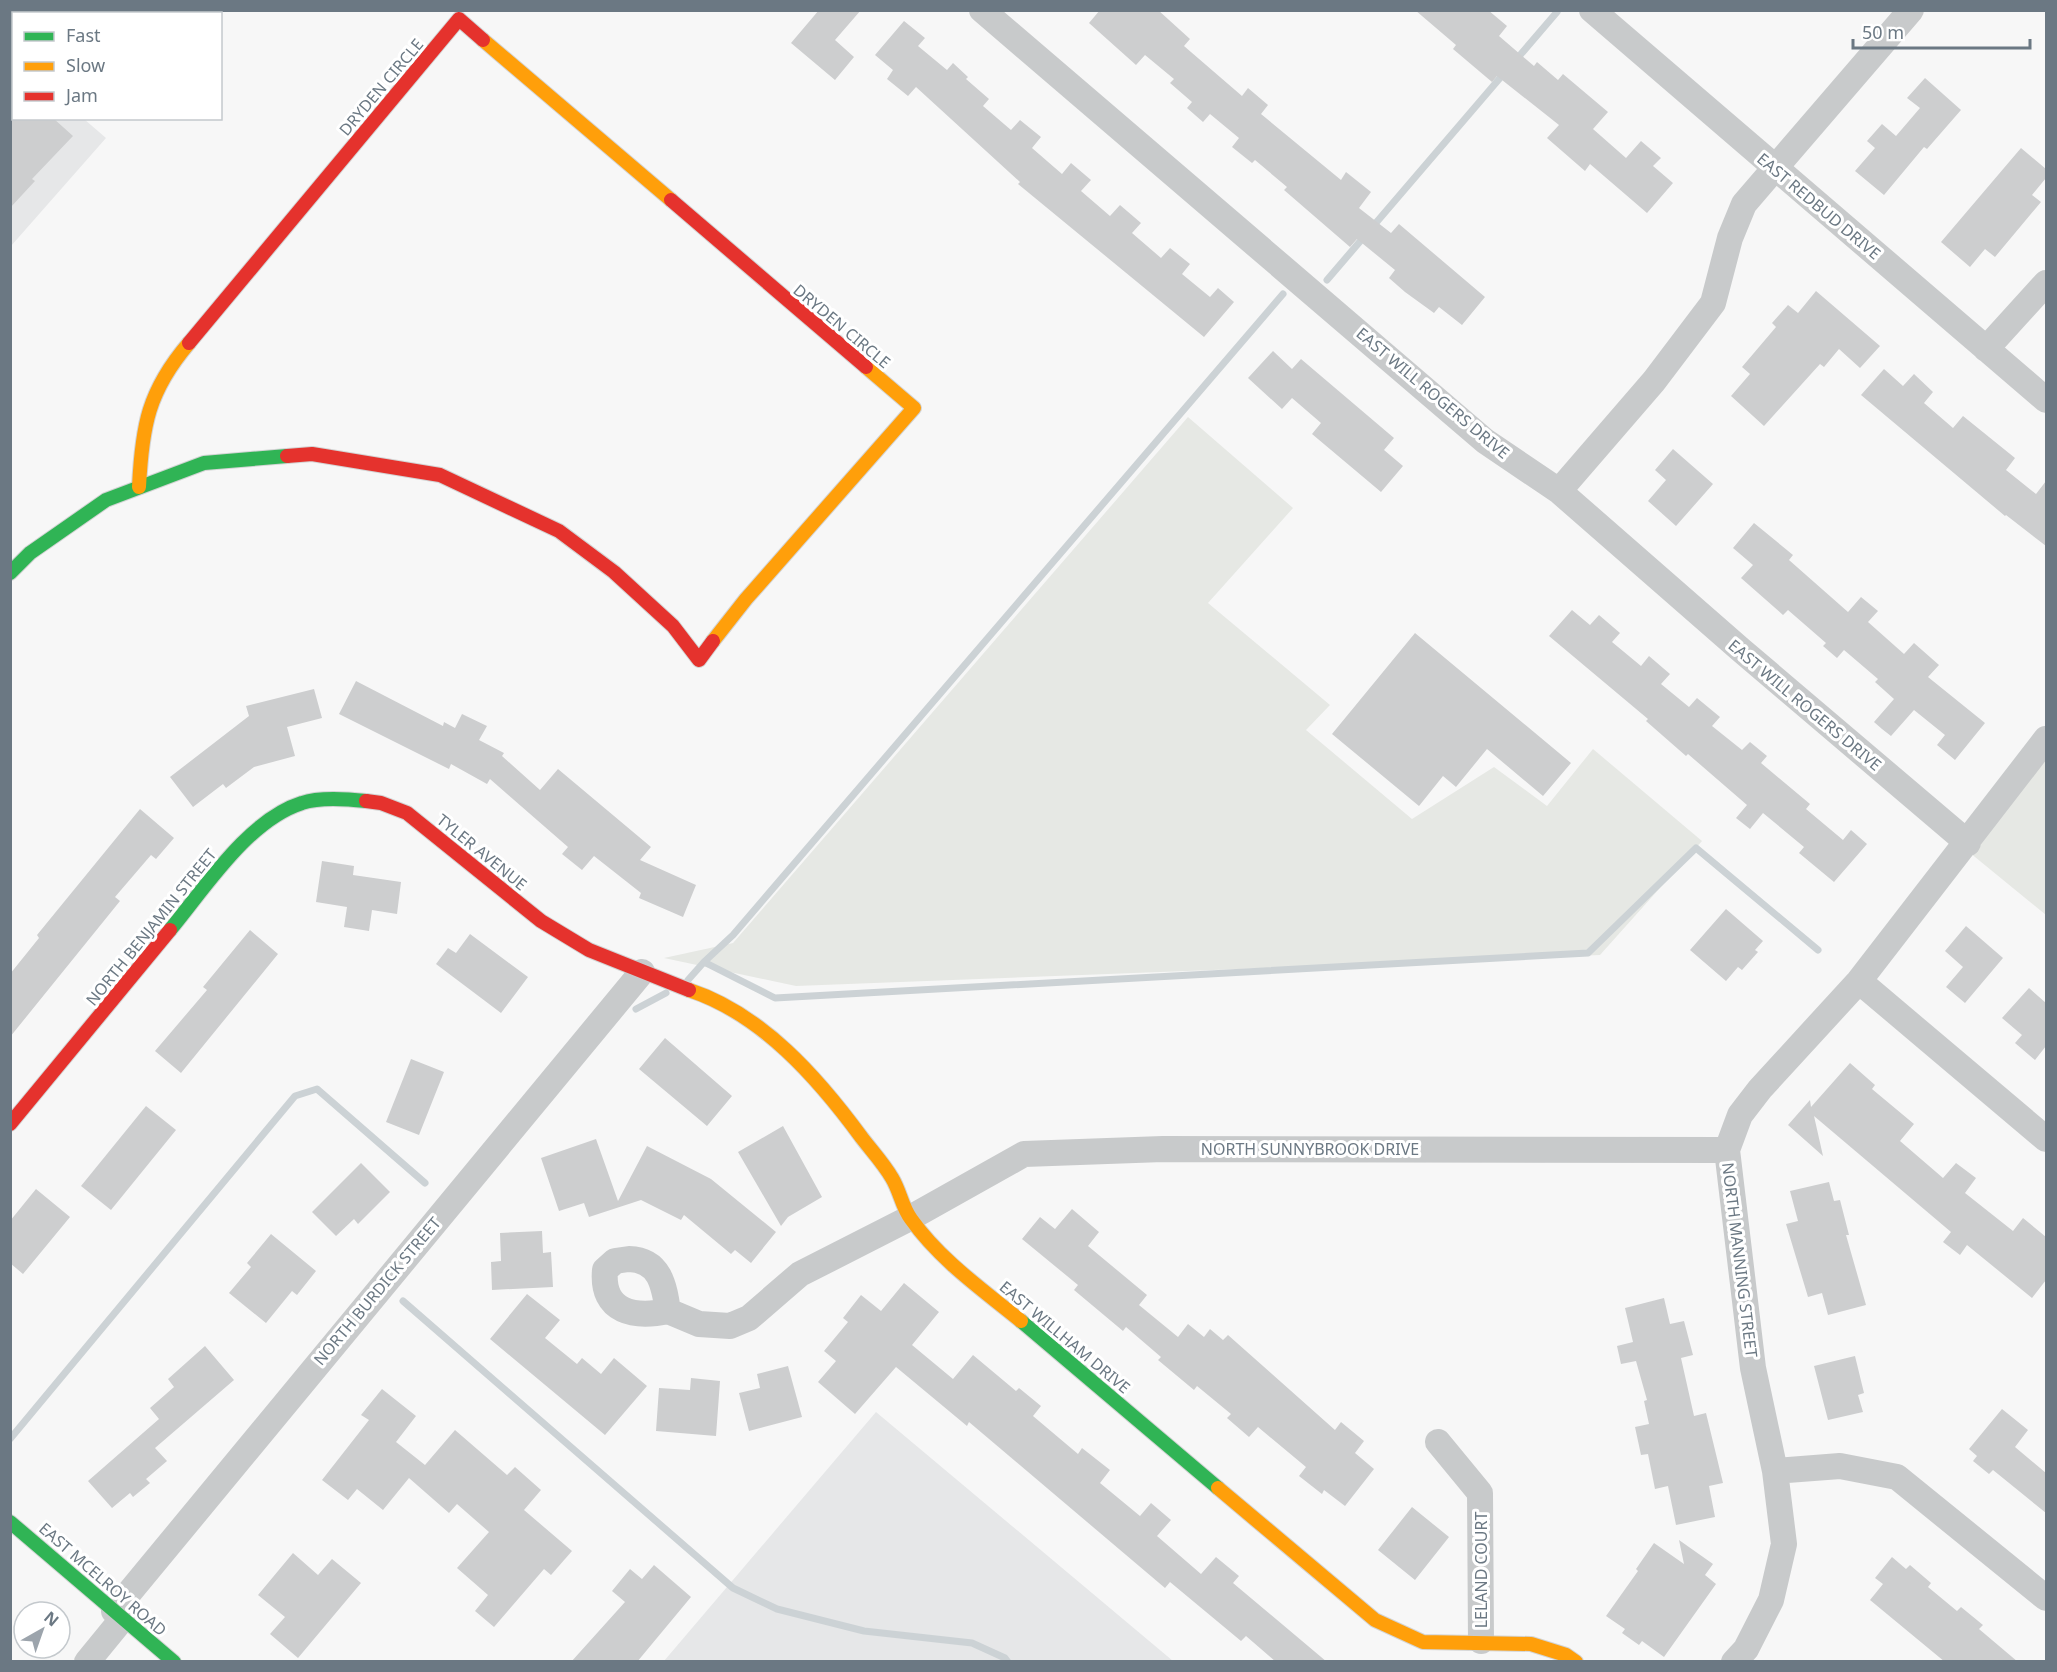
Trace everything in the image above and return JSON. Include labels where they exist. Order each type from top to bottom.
[{"type":"street","name":"EAST WILL ROGERS DRIVE","points":[[982,10],[1485,441],[1559,491],[1749,658],[1968,843]]},
{"type":"street","name":"EAST REDBUD DRIVE","points":[[1592,10],[1775,170],[2046,400]]},
{"type":"street","points":[[1559,491],[1654,381],[1713,303],[1730,238],[1744,204],[1911,10]]},
{"type":"street","name":"DRYDEN CIRCLE","points":[[459,19],[914,408],[746,599],[699,660],[673,626],[614,572],[559,531],[440,475],[312,453],[204,463],[139,487],[141,439],[154,395],[177,357],[459,19]]},
{"type":"street","points":[[1986,349],[2046,283]]},
{"type":"street","points":[[10,573],[30,553],[106,500],[139,487]]},
{"type":"street","name":"NORTH MANNING STREET","points":[[1734,1662],[1746,1649],[1772,1600],[1784,1544],[1775,1471],[1754,1368],[1726,1150],[1740,1115],[1760,1089],[1859,981],[1968,843],[2046,739]]},
{"type":"street","name":"TYLER AVENUE","points":[[347,801],[381,803],[407,813],[541,921],[589,950]]},
{"type":"street","name":"NORTH BENJAMIN STREET","points":[[10,1124],[242,843],[278,814],[303,802],[347,801]]},
{"type":"street","name":"EAST WILLHAM DRIVE","points":[[589,950],[706,996],[743,1017],[779,1043],[835,1101],[892,1178],[910,1218],[943,1256],[1375,1620],[1422,1642],[1481,1641],[1531,1644],[1566,1654],[1576,1662]]},
{"type":"street","name":"NORTH BURDICK STREET","points":[[87,1662],[118,1614],[642,972]]},
{"type":"street","points":[[1859,981],[2046,1139]]},
{"type":"street","name":"NORTH SUNNYBROOK DRIVE","points":[[668,1311],[699,1324],[730,1326],[749,1318],[800,1274],[910,1218],[1024,1154],[1187,1149],[1726,1150]]},
{"type":"street","name":"LELAND COURT","points":[[1438,1442],[1480,1493],[1481,1641]]},
{"type":"street","points":[[1775,1471],[1840,1466],[1897,1477],[2046,1598]]},
{"type":"street","name":"EAST MCELROY ROAD","points":[[10,1522],[174,1662]]},
{"type":"shaded area","points":[[11,55],[12,120],[85,120],[106,138],[11,246]]},
{"type":"shaded area","points":[[1188,417],[1293,508],[1208,603],[1330,705],[1306,730],[1412,819],[1494,767],[1547,806],[1593,749],[1702,841],[1600,955],[796,986],[664,958],[733,943]]},
{"type":"shaded area","points":[[2046,745],[2046,915],[1964,848]]},
{"type":"shaded area","points":[[876,1412],[1173,1661],[664,1661]]},
{"type":"building","points":[[819,10],[861,10],[835,40],[854,57],[835,80],[791,43]]},
{"type":"building","points":[[1100,10],[1158,10],[1190,39],[1184,46],[1242,96],[1248,88],[1268,105],[1261,114],[1341,180],[1346,172],[1371,192],[1359,208],[1391,233],[1399,224],[1485,297],[1462,325],[1439,307],[1434,313],[1405,292],[1389,278],[1395,270],[1357,239],[1350,247],[1284,190],[1287,187],[1255,160],[1252,163],[1232,147],[1239,138],[1210,114],[1203,122],[1187,108],[1192,102],[1170,83],[1174,79],[1145,55],[1136,65],[1089,23]]},
{"type":"building","points":[[1415,10],[1488,10],[1507,26],[1499,36],[1534,66],[1537,62],[1558,80],[1563,74],[1608,112],[1593,129],[1626,158],[1641,141],[1661,158],[1653,166],[1673,183],[1647,213],[1590,164],[1585,171],[1547,138],[1559,125],[1497,76],[1492,82],[1453,49],[1456,45]]},
{"type":"building","points":[[904,21],[925,38],[918,46],[947,70],[953,63],[968,77],[966,79],[989,99],[983,106],[1011,130],[1020,120],[1041,137],[1032,148],[1062,174],[1071,163],[1091,180],[1081,191],[1110,216],[1120,205],[1141,223],[1132,233],[1161,258],[1170,248],[1190,264],[1182,274],[1210,297],[1218,288],[1234,302],[1204,337],[1018,184],[1020,182],[916,87],[908,96],[887,79],[893,70],[875,55]]},
{"type":"building","points":[[1925,78],[1961,110],[1927,149],[1924,147],[1884,195],[1855,171],[1875,148],[1867,141],[1882,124],[1896,136],[1920,108],[1907,98]]},
{"type":"building","points":[[10,118],[12,120],[55,120],[73,136],[32,179],[35,181],[10,208]]},
{"type":"building","points":[[2021,148],[2046,169],[2046,178],[2032,195],[2041,202],[1995,257],[1985,249],[1970,267],[1941,242]]},
{"type":"building","points":[[1816,291],[1880,346],[1860,368],[1839,349],[1824,367],[1820,364],[1764,426],[1731,396],[1750,374],[1742,367],[1776,327],[1772,323],[1788,305],[1798,313]]},
{"type":"building","points":[[1273,351],[1292,369],[1301,359],[1394,438],[1384,450],[1403,466],[1381,492],[1312,434],[1321,423],[1292,398],[1282,409],[1248,378]]},
{"type":"building","points":[[1884,369],[1903,386],[1914,374],[1933,392],[1924,403],[1953,428],[1963,416],[2015,458],[2006,470],[2036,494],[2046,481],[2046,546],[2005,516],[1861,395]]},
{"type":"building","points":[[1673,449],[1713,484],[1676,526],[1648,501],[1666,480],[1655,470]]},
{"type":"building","points":[[1754,523],[1793,555],[1789,560],[1848,612],[1861,597],[1878,611],[1868,622],[1904,654],[1914,643],[1939,665],[1928,677],[1985,723],[1955,760],[1937,745],[1945,735],[1914,710],[1891,736],[1882,729],[1874,722],[1894,699],[1875,682],[1878,679],[1844,650],[1837,658],[1823,646],[1826,643],[1788,610],[1783,615],[1741,578],[1753,565],[1733,548]]},
{"type":"building","points":[[1572,610],[1590,625],[1599,615],[1620,633],[1612,642],[1641,666],[1649,656],[1670,674],[1661,684],[1689,707],[1697,698],[1720,717],[1712,726],[1742,750],[1750,742],[1767,756],[1761,763],[1810,804],[1806,809],[1843,840],[1851,830],[1867,844],[1834,882],[1799,853],[1804,847],[1763,813],[1750,829],[1736,818],[1747,805],[1688,754],[1686,756],[1646,721],[1648,719],[1549,636]]},
{"type":"building","points":[[1415,633],[1571,763],[1543,796],[1487,749],[1456,787],[1443,776],[1419,806],[1332,734]]},
{"type":"building","points":[[356,681],[443,726],[444,722],[455,728],[462,714],[487,726],[479,740],[504,753],[502,756],[540,790],[558,769],[651,847],[640,860],[696,885],[683,917],[639,898],[641,893],[594,856],[582,870],[562,854],[568,847],[490,779],[487,784],[451,764],[449,769],[339,714]]},
{"type":"building","points":[[314,689],[322,718],[287,727],[295,756],[254,767],[226,788],[223,784],[193,807],[170,777],[249,716],[246,706]]},
{"type":"building","points":[[140,809],[174,838],[156,859],[151,855],[115,897],[120,901],[10,1037],[10,974],[39,938],[37,935]]},
{"type":"building","points":[[322,861],[354,866],[353,875],[401,882],[397,914],[372,910],[369,931],[344,927],[347,907],[316,902]]},
{"type":"building","points":[[1726,909],[1763,941],[1755,950],[1758,952],[1742,970],[1738,967],[1726,981],[1690,950]]},
{"type":"building","points":[[1966,926],[2003,958],[1965,1003],[1946,987],[1963,967],[1945,951]]},
{"type":"building","points":[[250,930],[278,954],[181,1073],[155,1051],[207,990],[203,987]]},
{"type":"building","points":[[470,934],[528,977],[501,1013],[436,964],[448,948],[456,953]]},
{"type":"building","points":[[2029,988],[2046,1003],[2046,1046],[2035,1060],[2015,1043],[2022,1035],[2002,1018]]},
{"type":"building","points":[[665,1038],[732,1096],[707,1126],[639,1069]]},
{"type":"building","points":[[411,1059],[444,1072],[419,1135],[386,1122]]},
{"type":"building","points":[[1850,1063],[1875,1085],[1872,1089],[1914,1124],[1900,1141],[1943,1178],[1956,1163],[1976,1178],[1965,1193],[2013,1231],[2023,1218],[2046,1237],[2046,1280],[2032,1298],[1967,1245],[1960,1255],[1943,1242],[1951,1232],[1814,1116],[1823,1156],[1788,1125],[1810,1100],[1811,1107]]},
{"type":"building","points":[[146,1106],[176,1130],[111,1210],[81,1186]]},
{"type":"building","points":[[783,1126],[822,1197],[788,1217],[781,1226],[738,1152]]},
{"type":"building","points":[[596,1139],[618,1201],[647,1146],[711,1179],[776,1232],[751,1263],[735,1250],[731,1254],[684,1215],[681,1220],[641,1200],[589,1217],[584,1203],[559,1211],[541,1158]]},
{"type":"building","points":[[361,1163],[390,1192],[358,1224],[354,1219],[336,1236],[312,1212]]},
{"type":"building","points":[[1829,1182],[1834,1201],[1840,1200],[1849,1235],[1846,1235],[1866,1305],[1828,1315],[1822,1293],[1808,1297],[1786,1224],[1798,1221],[1790,1191]]},
{"type":"building","points":[[36,1189],[70,1217],[23,1274],[10,1263],[10,1221]]},
{"type":"building","points":[[1072,1209],[1099,1232],[1088,1246],[1147,1295],[1139,1305],[1178,1337],[1188,1324],[1204,1337],[1210,1329],[1223,1340],[1228,1335],[1335,1430],[1341,1422],[1364,1441],[1355,1453],[1374,1469],[1345,1506],[1324,1490],[1322,1494],[1299,1476],[1306,1467],[1258,1427],[1249,1437],[1227,1418],[1231,1414],[1197,1386],[1194,1390],[1158,1360],[1161,1357],[1126,1327],[1123,1331],[1074,1290],[1078,1285],[1022,1239],[1040,1217],[1055,1229]]},
{"type":"building","points":[[542,1231],[543,1253],[551,1252],[553,1287],[492,1290],[491,1262],[501,1261],[500,1233]]},
{"type":"building","points":[[271,1234],[316,1271],[297,1295],[292,1291],[266,1323],[229,1293],[251,1267],[247,1263]]},
{"type":"building","points":[[904,1283],[939,1312],[912,1345],[953,1379],[973,1355],[1016,1391],[1019,1388],[1041,1406],[1033,1416],[1078,1454],[1082,1448],[1110,1470],[1100,1483],[1140,1516],[1151,1503],[1171,1520],[1157,1536],[1201,1574],[1216,1557],[1239,1576],[1233,1583],[1327,1662],[1276,1662],[1246,1636],[1241,1641],[1170,1582],[1165,1588],[969,1422],[967,1426],[896,1367],[855,1414],[818,1382],[836,1361],[824,1351],[848,1322],[843,1318],[861,1295],[881,1311]]},
{"type":"building","points":[[527,1294],[560,1320],[545,1338],[577,1364],[582,1358],[601,1374],[614,1358],[647,1386],[605,1435],[490,1339]]},
{"type":"building","points":[[1664,1298],[1670,1324],[1684,1321],[1693,1355],[1681,1358],[1694,1416],[1706,1413],[1723,1483],[1709,1486],[1715,1517],[1676,1525],[1668,1486],[1655,1489],[1648,1454],[1641,1455],[1635,1427],[1649,1424],[1644,1401],[1647,1400],[1636,1361],[1621,1364],[1617,1346],[1633,1342],[1625,1308]]},
{"type":"building","points":[[205,1346],[234,1380],[155,1448],[167,1461],[146,1479],[150,1483],[133,1497],[130,1493],[112,1508],[88,1481],[159,1419],[150,1408],[174,1387],[168,1379]]},
{"type":"building","points":[[1855,1356],[1864,1393],[1858,1395],[1863,1412],[1828,1420],[1814,1366]]},
{"type":"building","points":[[788,1366],[802,1417],[749,1431],[739,1393],[760,1388],[757,1374]]},
{"type":"building","points":[[691,1378],[720,1381],[716,1436],[656,1431],[659,1388],[690,1390]]},
{"type":"building","points":[[382,1389],[416,1416],[396,1442],[425,1465],[455,1430],[507,1475],[515,1467],[541,1490],[524,1510],[572,1551],[551,1575],[544,1569],[494,1627],[475,1611],[488,1595],[457,1568],[489,1532],[457,1504],[449,1513],[409,1478],[383,1510],[357,1489],[348,1500],[322,1480],[369,1420],[361,1415]]},
{"type":"building","points":[[2002,1409],[2028,1430],[2015,1447],[2046,1473],[2046,1513],[1993,1470],[1989,1474],[1973,1461],[1977,1456],[1969,1449]]},
{"type":"building","points":[[1412,1507],[1449,1537],[1415,1580],[1378,1550]]},
{"type":"building","points":[[1679,1540],[1713,1564],[1705,1575],[1716,1584],[1664,1657],[1642,1641],[1639,1645],[1622,1633],[1625,1629],[1606,1616],[1638,1571],[1636,1569],[1654,1543],[1684,1564]]},
{"type":"building","points":[[293,1553],[318,1575],[332,1559],[361,1583],[298,1658],[270,1634],[285,1617],[258,1595]]},
{"type":"building","points":[[1892,1557],[1906,1569],[1910,1565],[1931,1583],[1928,1587],[1957,1611],[1961,1607],[1983,1625],[1979,1629],[2018,1662],[1945,1662],[1870,1600],[1883,1584],[1875,1578]]},
{"type":"building","points":[[654,1565],[691,1597],[637,1662],[571,1662],[625,1602],[612,1591],[630,1569],[642,1579]]},
{"type":"waterway","points":[[1515,61],[1557,12]]},
{"type":"waterway","points":[[1327,280],[1506,71]]},
{"type":"waterway","points":[[704,962],[733,935],[1283,294]]},
{"type":"waterway","points":[[688,980],[704,962],[775,998],[1588,953],[1696,848],[1818,950]]},
{"type":"waterway","points":[[636,1009],[666,993]]},
{"type":"waterway","points":[[10,1439],[295,1096],[317,1089],[425,1183]]},
{"type":"waterway","points":[[403,1301],[733,1588],[777,1609],[864,1631],[972,1643],[1005,1658],[1008,1662]]},
{"type":"traffic: fast","points":[[10,573],[30,553],[106,500],[204,463],[287,456]]},
{"type":"traffic: fast","points":[[170,930],[229,857],[264,824],[282,812],[302,803],[317,800],[366,801]]},
{"type":"traffic: fast","points":[[1021,1321],[1218,1488]]},
{"type":"traffic: fast","points":[[10,1522],[174,1662]]},
{"type":"traffic: slow","points":[[483,40],[671,200]]},
{"type":"traffic: slow","points":[[139,487],[142,446],[150,410],[164,377],[189,343]]},
{"type":"traffic: slow","points":[[713,641],[746,599],[914,408],[866,367]]},
{"type":"traffic: slow","points":[[689,990],[741,1015],[786,1050],[827,1093],[885,1168],[895,1183],[908,1214],[922,1234],[963,1274],[1021,1321]]},
{"type":"traffic: slow","points":[[1218,1488],[1375,1620],[1423,1642],[1531,1644],[1566,1655],[1576,1662]]},
{"type":"traffic: jam","points":[[189,343],[459,19],[483,40]]},
{"type":"traffic: jam","points":[[671,200],[866,367]]},
{"type":"traffic: jam","points":[[287,456],[312,454],[440,475],[559,531],[614,572],[673,626],[699,660],[713,641]]},
{"type":"traffic: jam","points":[[366,801],[381,803],[407,813],[541,921],[589,950],[689,990]]},
{"type":"traffic: jam","points":[[10,1124],[170,930]]}]
